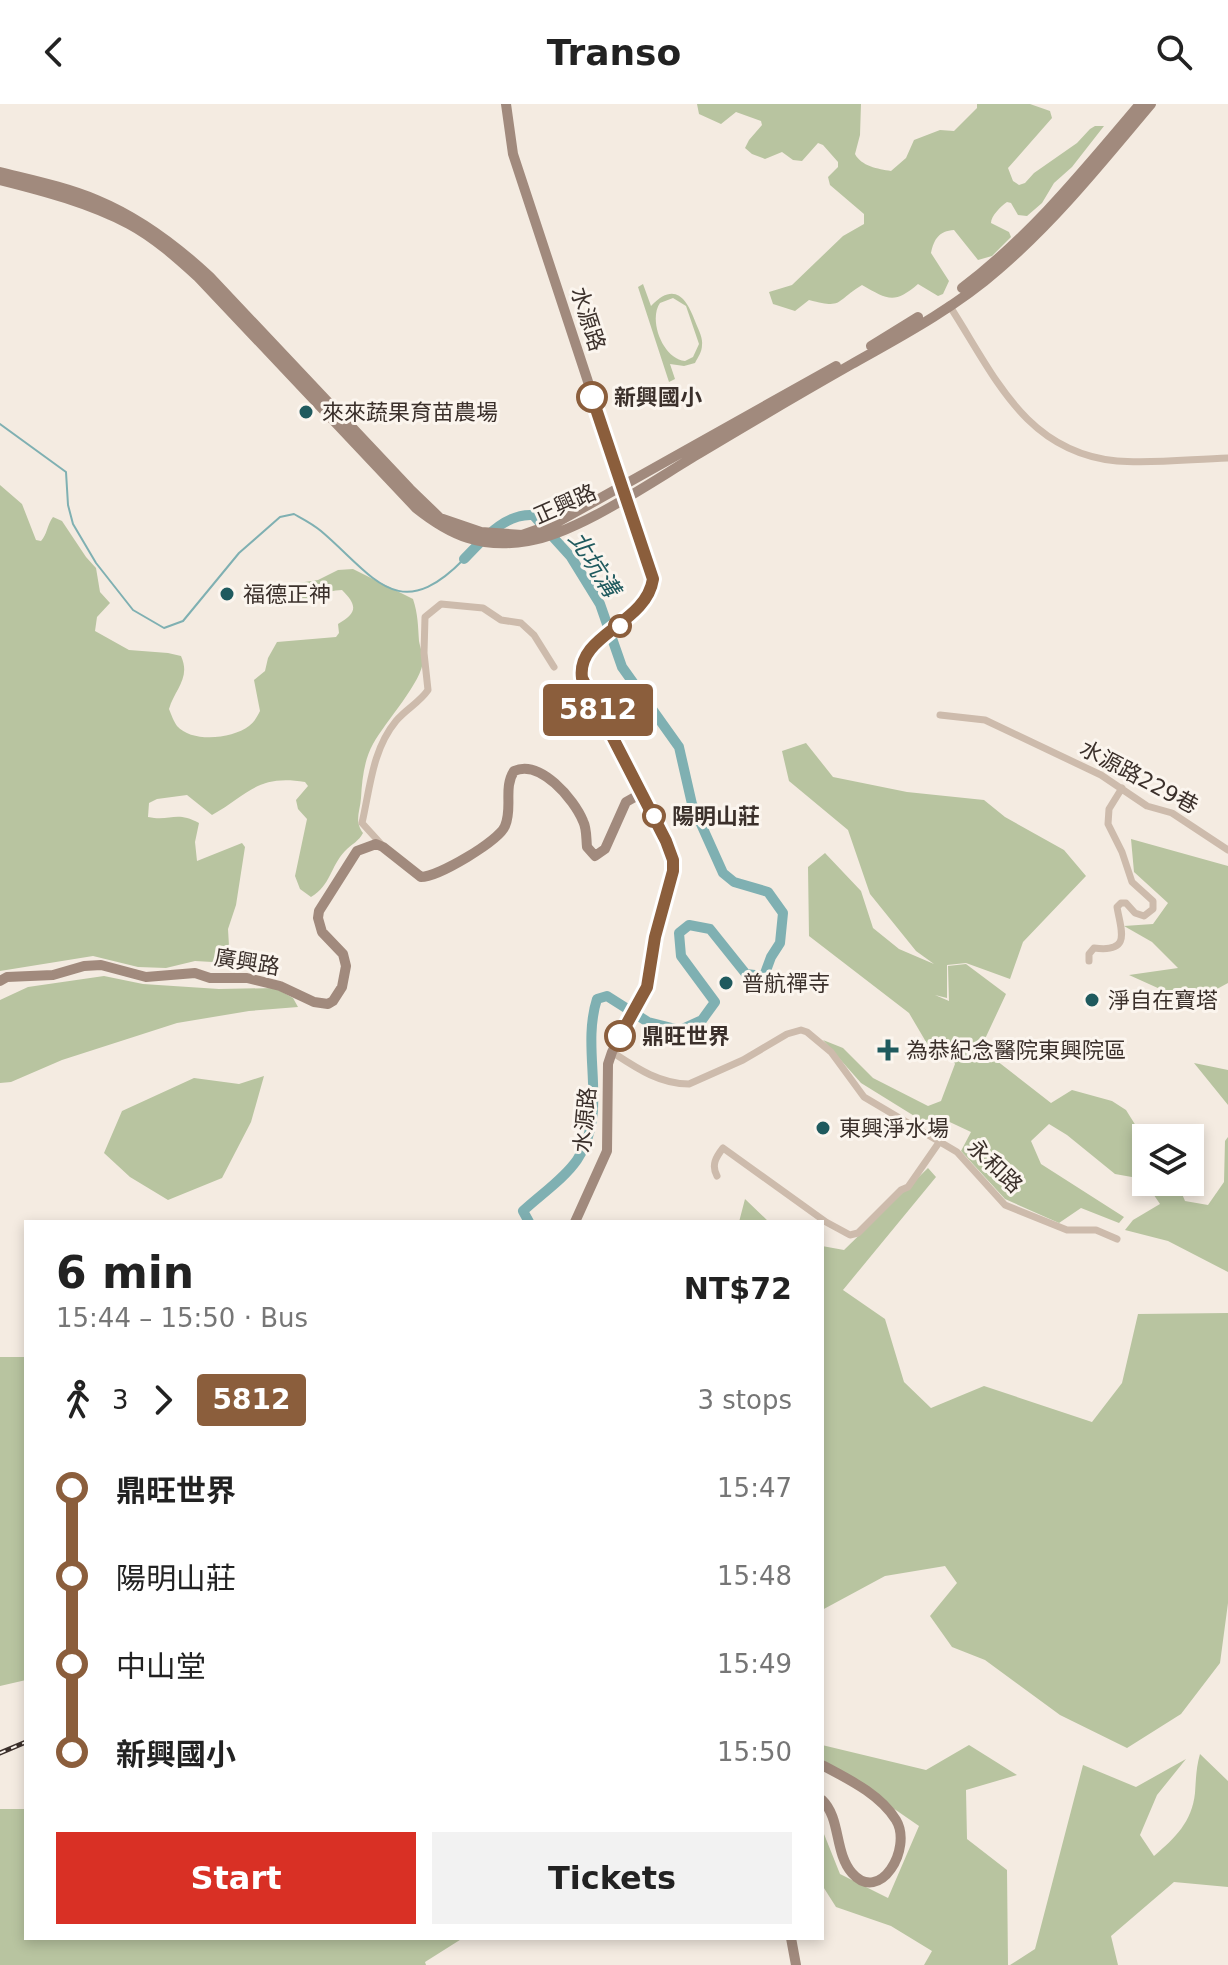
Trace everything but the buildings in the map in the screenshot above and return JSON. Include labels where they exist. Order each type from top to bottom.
[{"type":"main road","name":"水源路","points":[[506,104],[513,154],[653,579],[646,598],[636,612],[602,638],[585,656],[582,678],[673,860],[647,987],[608,1064],[607,1151],[576,1220]]},
{"type":"main road","points":[[1111,145],[1140,104]]},
{"type":"main road","points":[[1111,145],[1151,104]]},
{"type":"main road","name":"正興路","points":[[623,493],[943,302],[996,262],[1111,145]]},
{"type":"main road","name":"正興路","points":[[0,180],[90,206],[131,225],[166,249],[198,277],[416,508],[441,528],[465,538],[542,533],[557,528],[895,340],[997,271],[1044,228],[1111,145]]},
{"type":"main road","name":"正興路","points":[[0,172],[95,199],[141,222],[175,245],[210,277],[363,441],[440,518],[496,544],[529,541],[542,533]]},
{"type":"main road","points":[[383,847],[421,877],[428,877],[456,863],[505,827],[510,778],[514,771],[523,768],[555,784],[575,806],[586,832],[587,847],[595,856],[605,849],[626,802],[642,793]]},
{"type":"main road","name":"廣興路","points":[[0,981],[7,977],[53,975],[84,966],[101,965],[146,977],[195,973],[210,978],[247,978],[280,986],[314,1002],[328,1004],[342,987],[346,966],[343,954],[322,932],[319,911],[357,851],[376,844],[383,847]]},
{"type":"main road","points":[[824,1766],[870,1794],[896,1820],[902,1836],[895,1863],[886,1875],[877,1881],[865,1881],[852,1873],[838,1847],[831,1811],[824,1802]]},
{"type":"main road","points":[[791,1940],[796,1965]]},
{"type":"street","points":[[949,305],[1010,400],[1030,424],[1055,443],[1090,457],[1119,461],[1228,458]]},
{"type":"street","points":[[383,847],[362,823],[369,798],[369,781],[376,759],[396,721],[428,690],[424,653],[425,617],[437,606],[483,608],[501,620],[521,623],[534,635],[554,667]]},
{"type":"street","name":"水源路229巷","points":[[940,715],[985,720],[1101,775],[1147,806],[1172,813],[1188,822],[1228,850]]},
{"type":"street","points":[[1089,961],[1089,954],[1094,948],[1108,950],[1118,945],[1123,937],[1117,907],[1121,903],[1126,903],[1135,913],[1144,916],[1153,909],[1153,901],[1132,882],[1118,840],[1108,824],[1109,809],[1122,788]]},
{"type":"street","name":"永和路","points":[[612,1052],[653,1077],[689,1084],[743,1060],[787,1034],[801,1030],[831,1052],[864,1097],[957,1152],[1005,1205],[1067,1230],[1096,1230],[1117,1239]]},
{"type":"street","points":[[824,1221],[850,1235],[858,1233],[901,1190],[908,1187],[940,1141]]},
{"type":"street","points":[[717,1176],[714,1169],[716,1157],[723,1148],[823,1220]]},
{"type":"green space","points":[[697,104],[861,104],[860,135],[855,154],[866,164],[891,171],[906,158],[914,140],[940,130],[954,131],[977,108],[977,104],[1030,104],[1050,111],[1052,118],[1008,168],[1013,181],[1019,185],[1077,143],[1090,129],[1104,126],[1072,167],[1054,183],[1042,203],[1027,216],[1018,215],[1011,203],[1007,202],[997,211],[991,223],[1009,232],[1011,237],[992,256],[978,260],[954,230],[938,237],[931,253],[949,281],[943,294],[938,296],[918,284],[903,295],[890,298],[862,285],[834,304],[809,300],[795,311],[773,304],[769,292],[792,285],[843,236],[864,224],[864,214],[830,185],[828,177],[838,167],[838,162],[823,145],[818,143],[802,161],[793,160],[782,152],[765,159],[745,148],[762,125],[761,121],[736,112],[721,124],[699,114]]},
{"type":"green space","points":[[643,284],[651,306],[666,295],[673,294],[683,299],[701,336],[701,350],[695,363],[684,366],[670,364],[675,379],[669,382],[638,287]],"holes":[[[673,298],[686,306],[699,344],[693,357],[685,361],[677,359],[664,346],[656,319],[660,303]]]},
{"type":"green space","points":[[0,485],[22,504],[36,540],[43,539],[53,517],[62,521],[96,568],[100,592],[110,603],[97,617],[95,631],[129,650],[181,656],[183,677],[169,709],[177,726],[192,735],[223,736],[249,726],[260,711],[254,680],[265,671],[277,642],[336,637],[338,624],[352,613],[353,605],[342,590],[295,601],[288,599],[286,590],[338,570],[353,569],[413,599],[423,658],[421,669],[367,757],[358,816],[363,833],[340,857],[318,892],[311,897],[300,889],[295,876],[307,819],[298,809],[296,800],[308,786],[305,782],[289,780],[264,784],[212,815],[187,795],[149,803],[148,817],[184,817],[199,823],[195,842],[197,861],[242,843],[245,847],[236,905],[228,929],[230,963],[195,961],[166,968],[138,967],[93,956],[0,971]]},
{"type":"green space","points":[[806,743],[833,777],[907,792],[984,800],[1005,817],[1064,850],[1086,876],[1023,942],[1010,979],[966,963],[947,965],[947,998],[935,995],[949,1001],[948,966],[966,964],[1006,994],[984,1041],[983,1050],[1051,1103],[1072,1090],[1112,1101],[1126,1110],[1135,1124],[1132,1124],[1132,1177],[1115,1174],[1049,1124],[1031,1141],[1041,1164],[1124,1217],[1119,1223],[1081,1208],[1059,1223],[1005,1199],[961,1151],[971,1132],[939,1117],[932,1127],[861,1083],[823,1040],[843,1048],[873,1078],[928,1106],[941,1101],[955,1064],[951,1054],[929,1047],[909,1013],[809,936],[808,867],[825,853],[861,891],[873,928],[899,949],[934,964],[916,951],[870,894],[848,830],[789,781],[782,751]]},
{"type":"green space","points":[[1131,839],[1228,866],[1228,983],[1191,1003],[1129,975],[1178,968],[1152,942],[1124,926],[1153,924],[1168,903],[1134,872]]},
{"type":"green space","points":[[104,976],[143,984],[219,989],[275,988],[293,998],[298,1007],[249,1011],[177,1023],[62,1060],[11,1082],[0,1083],[0,1000],[28,987]]},
{"type":"green space","points":[[1194,1063],[1228,1070],[1228,1105]]},
{"type":"green space","points":[[264,1076],[251,1122],[222,1178],[168,1200],[130,1177],[104,1153],[122,1111],[194,1078],[239,1084]]},
{"type":"green space","points":[[1228,1137],[1228,1272],[1168,1241],[1125,1230],[1133,1220],[1160,1204],[1155,1196],[1183,1196],[1185,1201],[1208,1205],[1224,1182],[1225,1141]]},
{"type":"green space","points":[[928,1168],[936,1177],[843,1290],[885,1319],[904,1382],[931,1408],[984,1386],[1092,1422],[1122,1383],[1138,1314],[1228,1313],[1228,1603],[1220,1663],[1181,1714],[1127,1748],[1060,1715],[985,1660],[952,1647],[930,1616],[957,1583],[945,1566],[885,1576],[824,1609],[824,1246],[844,1250]]},
{"type":"green space","points":[[745,1199],[767,1220],[740,1220]]},
{"type":"green space","points":[[0,1357],[24,1357],[24,1680],[0,1686]]},
{"type":"green space","points":[[824,1745],[926,1770],[969,1745],[1017,1775],[966,1790],[967,1839],[1007,1870],[1008,1965],[924,1965],[932,1951],[891,1926],[836,1907],[824,1888],[824,1834],[840,1874],[888,1898],[919,1826],[824,1760]]},
{"type":"green space","points":[[1200,1754],[1228,1781],[1228,1887],[1174,1882],[1111,1936],[1118,1965],[1010,1965],[1035,1949],[1083,1765],[1136,1787],[1186,1759],[1157,1795],[1140,1835],[1154,1856],[1175,1836],[1190,1813]]},
{"type":"green space","points":[[0,1809],[24,1809],[24,1940],[460,1940],[425,1962],[426,1965],[0,1965]]},
{"type":"waterway","name":"北坑溝","points":[[0,424],[66,472],[68,505],[73,524],[96,563],[133,610],[164,628],[183,621],[239,553],[280,517],[294,514],[308,522],[372,577],[387,587],[403,592],[421,590],[441,579],[464,559]]},
{"type":"waterway","name":"北坑溝","points":[[464,559],[503,523],[533,515],[571,557],[600,604],[622,667],[679,747],[692,804],[723,873],[734,882],[768,892],[783,913],[780,943],[764,976],[746,974],[710,929],[689,925],[679,933],[681,956],[715,1002],[702,1020],[680,1030],[648,1022],[607,996],[597,999],[591,1040],[592,1122],[587,1141],[572,1167],[523,1211],[528,1220]]},
{"type":"railway","points":[[0,1753],[24,1743]]},
{"type":"bus line","name":"5812","points":[[592,397],[653,579],[652,587],[636,612],[588,651],[582,664],[582,678],[673,860],[647,987],[620,1036]]},
{"type":"place","name":"新興國小","points":[[592,397]]},
{"type":"place","name":"來來蔬果育苗農場","points":[[306,412]]},
{"type":"place","name":"福德正神","points":[[227,594]]},
{"type":"place","name":"陽明山莊","points":[[654,816]]},
{"type":"place","name":"普航禪寺","points":[[726,983]]},
{"type":"place","name":"淨自在寶塔","points":[[1092,1000]]},
{"type":"place","name":"鼎旺世界","points":[[620,1036]]},
{"type":"place","name":"為恭紀念醫院東興院區","points":[[888,1050]]},
{"type":"place","name":"東興淨水場","points":[[823,1128]]}]
